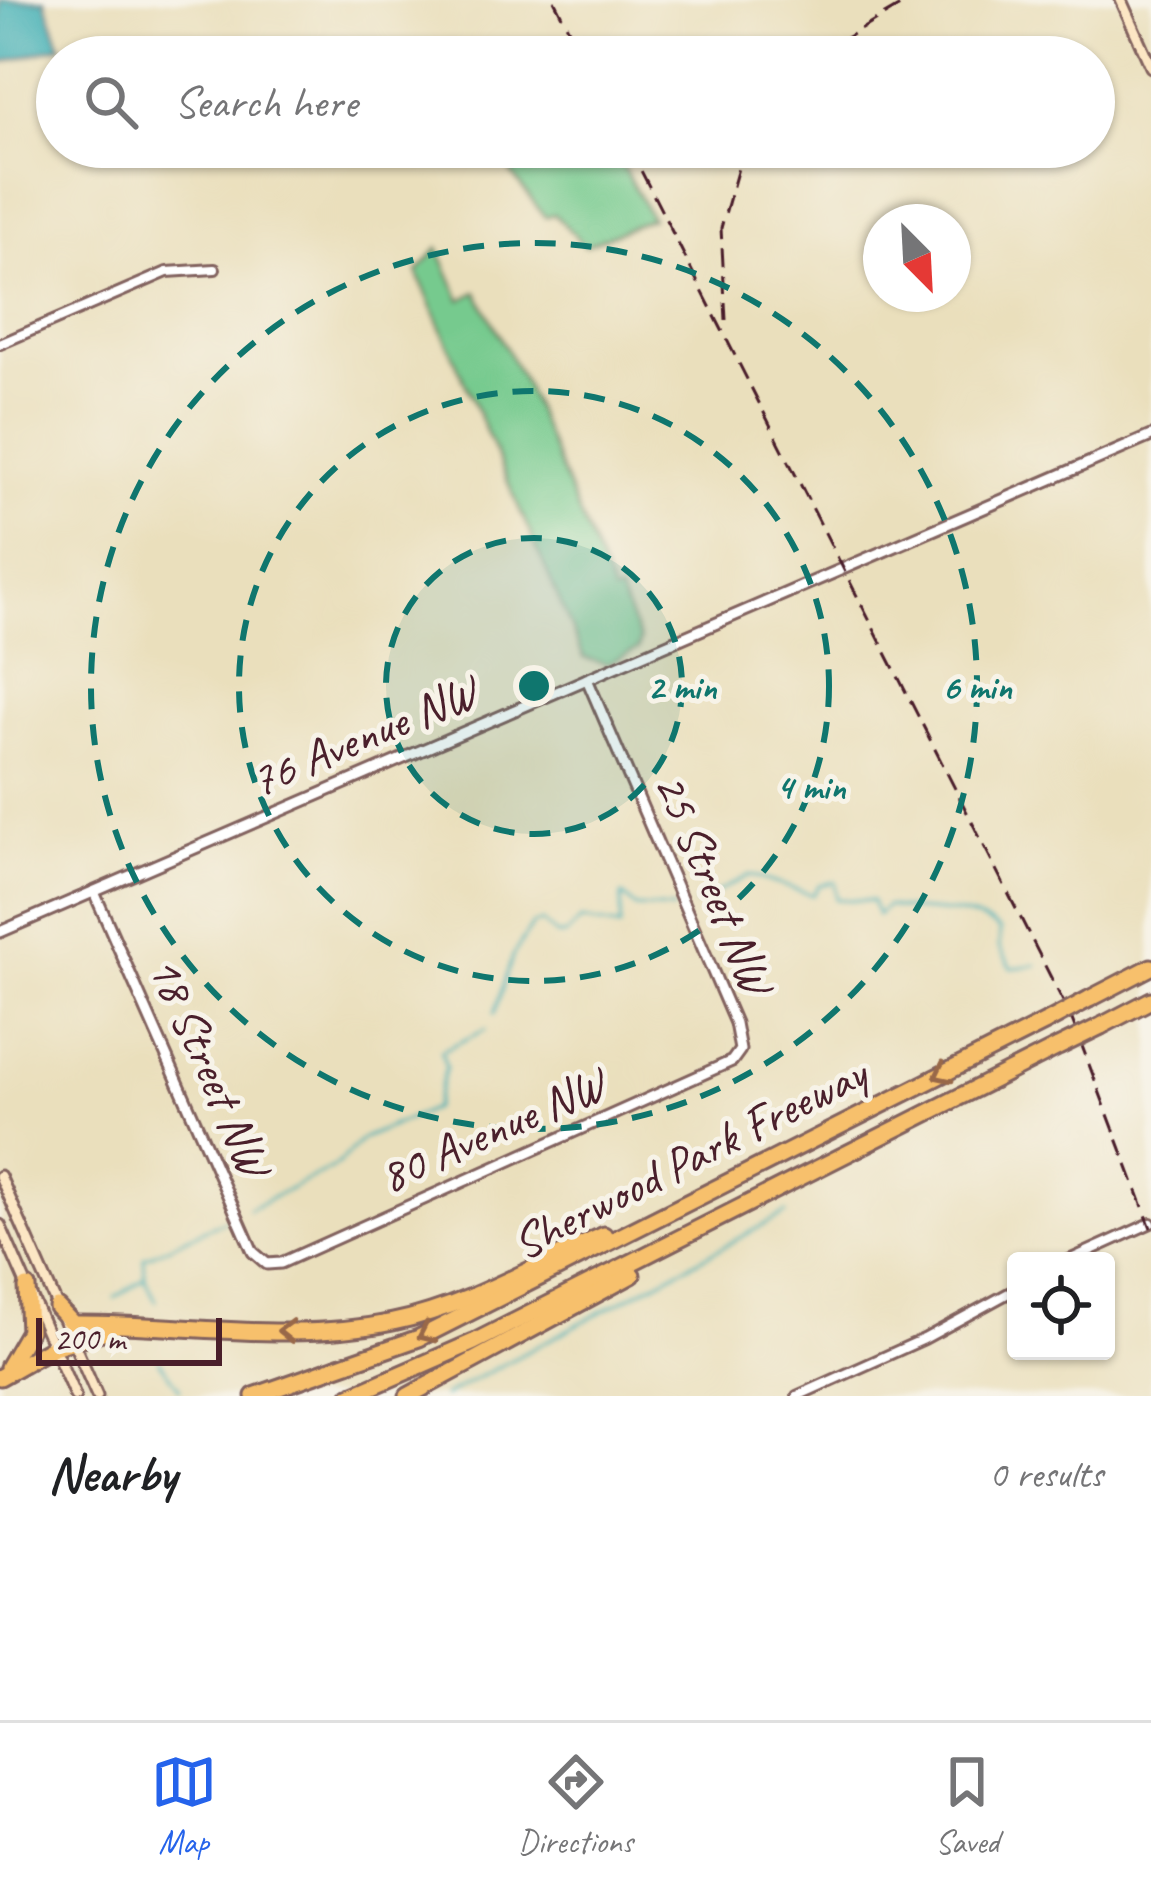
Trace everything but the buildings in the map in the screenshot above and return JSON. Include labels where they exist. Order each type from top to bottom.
[{"type":"highway","name":"Sherwood Park Freeway","points":[[254,1396],[419,1338],[1151,968]]},
{"type":"highway","name":"Sherwood Park Freeway","points":[[350,1396],[475,1342],[1151,1002]]},
{"type":"highway","points":[[407,1396],[854,1151]]},
{"type":"highway","points":[[57,1307],[74,1324],[290,1332],[389,1323],[452,1303],[718,1188]]},
{"type":"highway","points":[[0,1375],[26,1341],[27,1287]]},
{"type":"highway","points":[[0,1375],[53,1347],[138,1324]]},
{"type":"main road","points":[[1121,0],[1151,67]]},
{"type":"main road","points":[[0,1176],[97,1396]]},
{"type":"main road","points":[[0,1225],[74,1396]]},
{"type":"street","points":[[0,344],[166,272],[215,269]]},
{"type":"street","name":"76 Avenue NW","points":[[0,932],[1151,436]]},
{"type":"street","name":"25 Street NW","points":[[587,679],[735,1023],[740,1050]]},
{"type":"street","name":"18 Street NW","points":[[94,892],[253,1252],[267,1264]]},
{"type":"street","name":"80 Avenue NW","points":[[267,1264],[281,1263],[732,1061],[740,1050]]},
{"type":"street","points":[[1087,1252],[1151,1223]]},
{"type":"street","points":[[797,1396],[924,1339],[1007,1294]]},
{"type":"green space","points":[[516,168],[624,168],[651,218],[585,246],[554,214],[545,217],[511,173]]},
{"type":"green space","points":[[438,248],[461,300],[477,292],[524,383],[613,594],[619,592],[640,640],[638,649],[607,664],[584,658],[417,272]]},
{"type":"water","points":[[0,0],[45,0],[58,36],[36,36],[36,53],[0,63]]},
{"type":"waterway","points":[[695,904],[749,875],[813,895],[819,885],[835,882],[836,899],[872,901],[877,915],[887,906],[960,914],[987,922],[1000,930],[999,947],[1012,968],[1036,965]]},
{"type":"waterway","points":[[494,1014],[513,955],[533,924],[542,922],[556,935],[566,935],[581,920],[620,927],[622,895],[636,907],[673,909]]},
{"type":"waterway","points":[[249,1209],[336,1166],[363,1138],[434,1108],[446,1067],[441,1051],[485,1030]]},
{"type":"waterway","points":[[444,1396],[786,1213]]},
{"type":"waterway","points":[[115,1298],[145,1278],[144,1258],[225,1220]]},
{"type":"waterway","points":[[145,1278],[156,1301]]},
{"type":"waterway","points":[[159,1360],[180,1389]]},
{"type":"railway","points":[[554,0],[572,36]]},
{"type":"railway","points":[[849,36],[910,0]]},
{"type":"railway","points":[[640,168],[1071,1017],[1151,1228]]},
{"type":"railway","points":[[726,320],[721,228],[738,168]]}]
